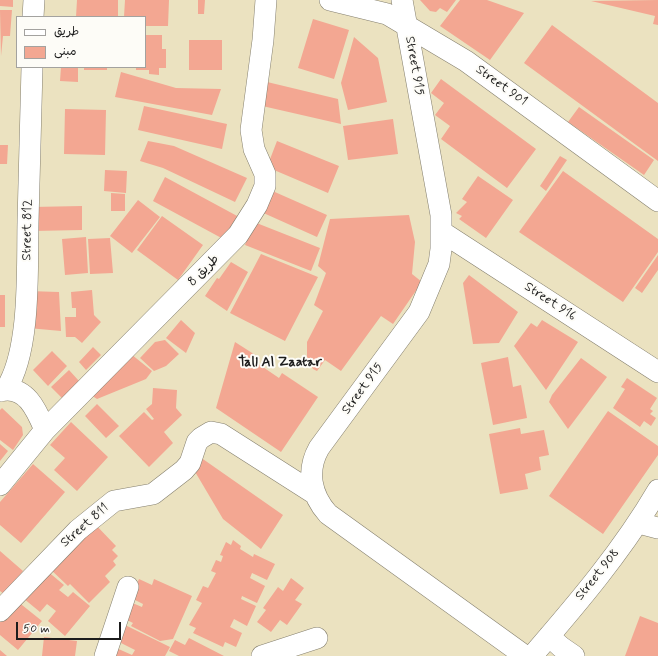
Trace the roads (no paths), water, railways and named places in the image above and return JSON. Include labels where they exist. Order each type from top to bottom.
[{"type":"street","points":[[33,16],[34,0]]},
{"type":"street","name":"طريق 8","points":[[0,485],[45,430],[157,316],[212,263],[238,235],[257,205],[265,186],[265,174],[254,149],[251,130],[263,40],[266,0]]},
{"type":"street","name":"Street 901","points":[[330,0],[387,14],[466,61],[658,201]]},
{"type":"street","name":"Street 915","points":[[402,0],[437,190],[442,232],[439,264],[419,312],[314,458],[311,469],[312,483],[315,494],[321,506],[328,514],[525,656]]},
{"type":"street","name":"Street 812","points":[[3,390],[16,372],[22,345],[27,272],[32,68]]},
{"type":"street","name":"Street 916","points":[[442,232],[658,372]]},
{"type":"street","points":[[3,390],[21,392],[28,398],[45,430]]},
{"type":"street","name":"Street 811","points":[[0,611],[78,530],[114,501],[153,494],[184,470],[192,458],[197,442],[205,434],[217,432],[315,494]]},
{"type":"street","name":"Street 908","points":[[532,656],[648,526],[658,490]]},
{"type":"street","points":[[105,656],[128,586]]},
{"type":"street","points":[[549,636],[574,656]]},
{"type":"street","points":[[262,656],[317,638]]},
{"type":"district","name":"Tall Al Zaatar","points":[[280,363]]}]
